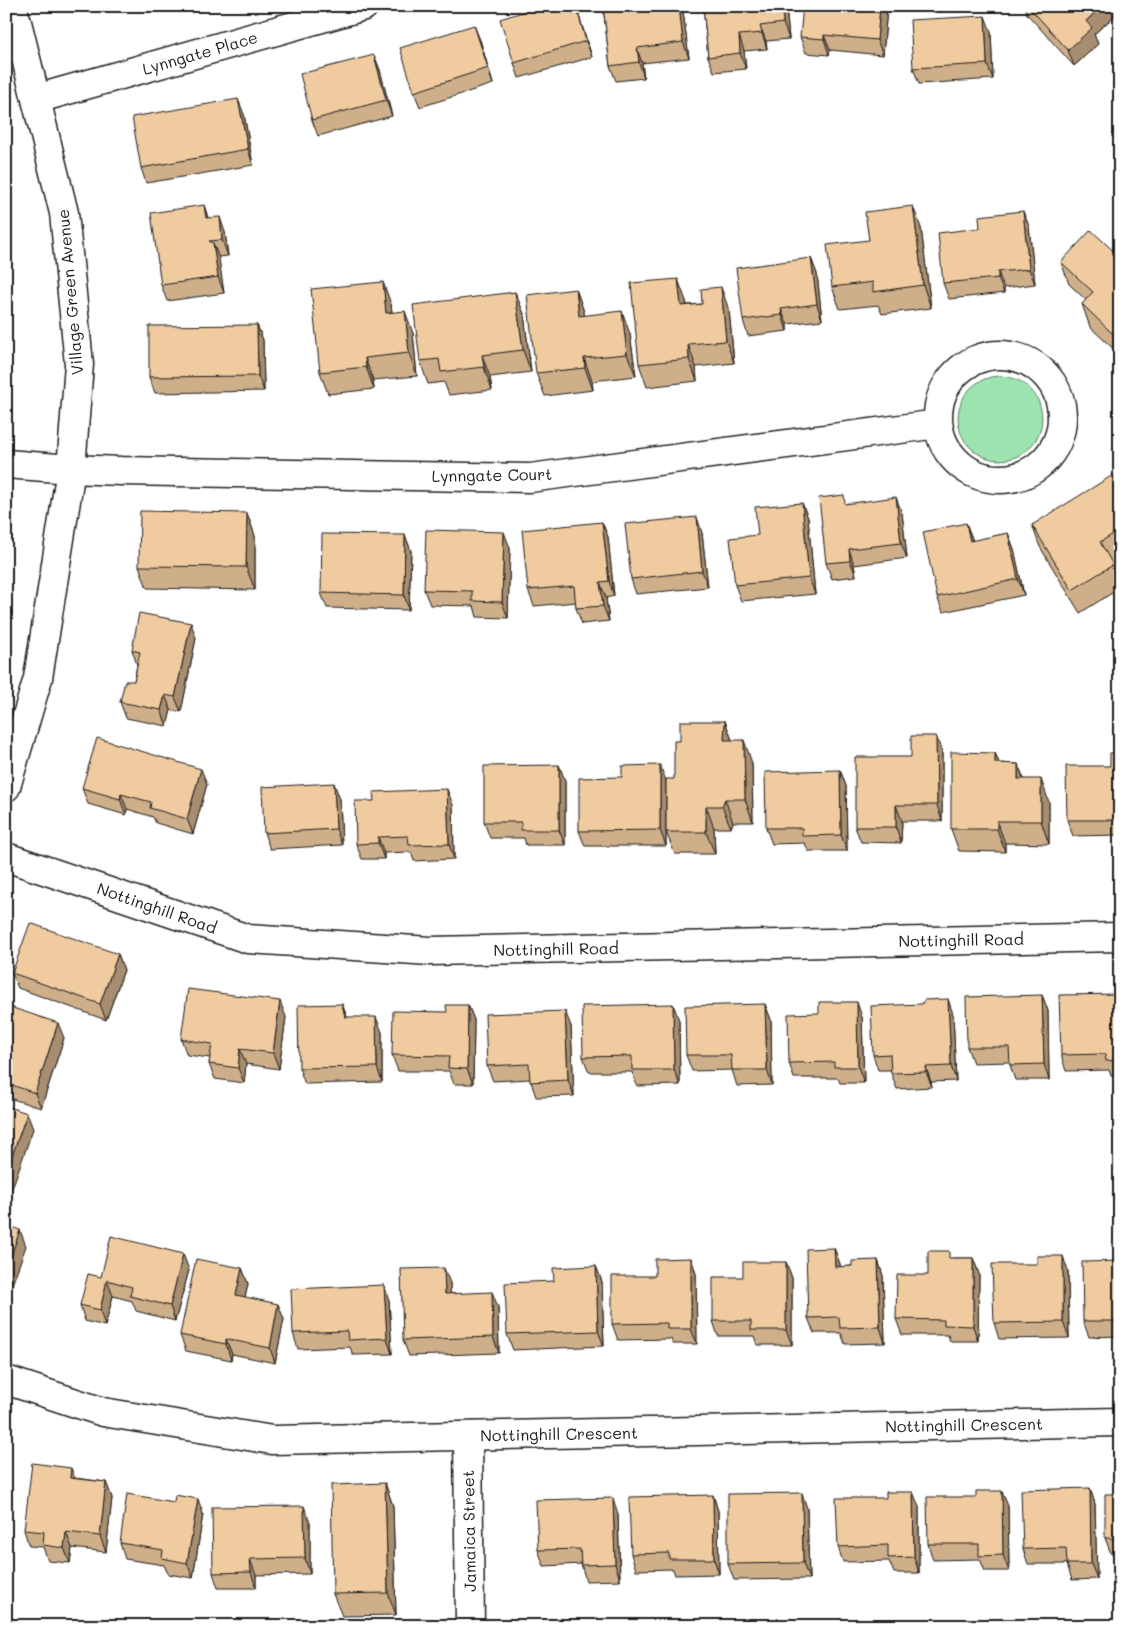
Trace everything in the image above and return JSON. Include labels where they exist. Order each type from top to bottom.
[{"type":"street","name":"Village Green Avenue","points":[[6,788],[38,678],[71,469],[79,364],[64,213],[12,6]]},
{"type":"street","name":"Lynngate Place","points":[[36,99],[364,6]]},
{"type":"street","points":[[1001,354],[1018,357],[1034,364],[1047,376],[1057,391],[1062,408],[1059,434],[1047,458],[1033,469],[1017,477],[999,479],[982,476],[966,468],[952,457],[943,442],[938,424],[939,407],[944,390],[953,375],[967,364],[983,356],[1001,354]]},
{"type":"street","name":"Lynngate Court","points":[[6,464],[71,469],[530,478],[938,424]]},
{"type":"street","name":"Nottinghill Road","points":[[6,858],[248,939],[430,951],[1120,937]]},
{"type":"street","name":"Nottinghill Crescent","points":[[6,1380],[103,1412],[272,1440],[1120,1422]]},
{"type":"street","name":"Jamaica Street","points":[[468,1436],[470,1626]]},
{"type":"green space","points":[[992,376],[1008,376],[1024,383],[1035,394],[1042,410],[1039,434],[1030,448],[1024,453],[1008,460],[992,460],[976,453],[965,442],[958,426],[958,410],[965,394],[976,383]]},
{"type":"building","points":[[542,6],[576,6],[586,41],[514,63],[500,19]]},
{"type":"building","points":[[603,6],[679,6],[683,42],[637,48],[639,62],[610,66]]},
{"type":"building","points":[[703,6],[782,6],[783,23],[760,26],[762,33],[739,35],[740,53],[708,57]]},
{"type":"building","points":[[803,6],[880,6],[877,40],[824,35],[824,39],[800,37]]},
{"type":"building","points":[[1028,6],[1102,6],[1086,21],[1092,28],[1068,50]]},
{"type":"building","points":[[985,16],[987,64],[913,68],[910,20]]},
{"type":"building","points":[[474,25],[488,68],[414,92],[400,48]]},
{"type":"building","points":[[374,55],[386,100],[312,120],[300,74]]},
{"type":"building","points":[[238,99],[248,149],[141,168],[132,117]]},
{"type":"building","points":[[204,205],[206,218],[220,217],[222,240],[209,241],[213,243],[218,277],[161,285],[151,213]]},
{"type":"building","points":[[913,206],[923,285],[873,292],[873,282],[832,287],[827,245],[869,240],[865,212]]},
{"type":"building","points":[[1023,211],[1029,269],[998,272],[998,278],[943,283],[938,233],[980,228],[979,216]]},
{"type":"building","points":[[1091,230],[1120,257],[1120,334],[1116,337],[1082,304],[1093,292],[1061,262]]},
{"type":"building","points":[[811,258],[817,304],[781,309],[782,315],[743,320],[736,268]]},
{"type":"building","points":[[678,279],[681,306],[702,304],[701,289],[721,287],[726,341],[688,344],[689,359],[639,364],[631,283]]},
{"type":"building","points":[[383,282],[386,313],[405,311],[409,353],[365,358],[366,367],[320,372],[311,289]]},
{"type":"building","points":[[576,289],[579,316],[622,311],[627,354],[584,358],[585,368],[536,373],[527,295]]},
{"type":"building","points":[[515,292],[523,350],[482,355],[484,367],[441,372],[439,359],[420,361],[413,305]]},
{"type":"building","points":[[257,325],[258,376],[149,377],[149,326]]},
{"type":"building","points":[[1113,475],[1120,487],[1120,530],[1100,542],[1113,565],[1072,590],[1032,525]]},
{"type":"building","points":[[844,495],[845,504],[896,497],[901,543],[849,549],[850,561],[826,563],[819,498]]},
{"type":"building","points":[[802,503],[809,578],[735,585],[730,538],[758,535],[755,507]]},
{"type":"building","points":[[140,511],[247,513],[246,567],[139,566]]},
{"type":"building","points":[[697,517],[702,571],[631,579],[625,524]]},
{"type":"building","points":[[602,522],[609,581],[600,582],[603,606],[576,608],[574,586],[528,590],[522,530]]},
{"type":"building","points":[[966,523],[970,541],[1008,533],[1018,579],[937,597],[923,532]]},
{"type":"building","points":[[426,530],[504,532],[502,602],[472,601],[472,591],[424,590]]},
{"type":"building","points":[[322,534],[405,535],[404,595],[321,593]]},
{"type":"building","points":[[139,613],[191,623],[175,697],[165,695],[161,710],[120,702],[125,681],[134,681],[140,652],[132,650]]},
{"type":"building","points":[[680,721],[725,721],[724,740],[744,740],[745,799],[725,799],[722,806],[706,806],[706,832],[666,832],[666,779],[674,779],[674,741],[680,741]]},
{"type":"building","points":[[911,736],[936,736],[937,805],[896,805],[896,827],[855,827],[855,757],[911,757]]},
{"type":"building","points":[[97,738],[201,769],[187,819],[150,808],[151,802],[121,794],[120,799],[82,788]]},
{"type":"building","points":[[951,752],[995,753],[995,763],[1018,764],[1018,779],[1041,779],[1041,821],[997,821],[997,829],[951,829]]},
{"type":"building","points":[[1110,753],[1120,753],[1120,820],[1067,820],[1066,766],[1110,766]]},
{"type":"building","points":[[559,765],[559,830],[521,830],[521,822],[484,822],[484,766]]},
{"type":"building","points":[[660,765],[660,830],[579,831],[579,778],[622,777],[622,766]]},
{"type":"building","points":[[840,770],[841,835],[802,836],[802,828],[766,828],[765,772]]},
{"type":"building","points":[[334,783],[336,829],[264,833],[262,787]]},
{"type":"building","points":[[447,789],[449,844],[409,845],[408,836],[378,837],[378,843],[356,844],[355,801],[374,801],[373,792]]},
{"type":"building","points":[[30,923],[118,954],[100,1004],[12,973]]},
{"type":"building","points":[[188,989],[280,1001],[273,1053],[240,1049],[238,1068],[209,1064],[212,1044],[181,1039]]},
{"type":"building","points":[[1120,994],[1120,1060],[1106,1061],[1105,1054],[1061,1055],[1059,995]]},
{"type":"building","points":[[1042,995],[1044,1064],[1010,1065],[1009,1047],[967,1047],[966,997]]},
{"type":"building","points":[[948,999],[951,1066],[926,1067],[926,1072],[891,1073],[890,1054],[873,1055],[871,1006],[922,1004],[924,1000]]},
{"type":"building","points":[[819,1002],[857,1002],[858,1067],[834,1067],[834,1062],[789,1063],[788,1014],[819,1013]]},
{"type":"building","points":[[342,1004],[345,1017],[376,1017],[377,1067],[299,1068],[298,1005]]},
{"type":"building","points":[[673,1004],[674,1070],[632,1070],[632,1056],[583,1057],[582,1006]]},
{"type":"building","points":[[765,1004],[767,1070],[732,1070],[731,1055],[686,1055],[685,1006]]},
{"type":"building","points":[[446,1005],[468,1005],[467,1069],[448,1068],[449,1056],[392,1055],[393,1011],[447,1012]]},
{"type":"building","points":[[10,1007],[58,1023],[35,1093],[6,1083],[6,1019]]},
{"type":"building","points":[[565,1011],[568,1080],[530,1082],[529,1064],[487,1066],[485,1014]]},
{"type":"building","points":[[6,1106],[27,1113],[6,1173]]},
{"type":"building","points":[[6,1225],[20,1230],[6,1270]]},
{"type":"building","points":[[111,1236],[183,1254],[170,1306],[130,1296],[132,1287],[107,1280],[100,1310],[80,1305],[88,1274],[101,1277]]},
{"type":"building","points":[[834,1248],[835,1267],[852,1266],[852,1261],[878,1260],[880,1327],[840,1328],[839,1317],[808,1318],[806,1249]]},
{"type":"building","points":[[928,1251],[949,1251],[949,1258],[973,1258],[973,1326],[944,1325],[944,1320],[896,1319],[897,1275],[928,1275]]},
{"type":"building","points":[[1037,1256],[1063,1256],[1063,1322],[994,1323],[992,1264],[1037,1264]]},
{"type":"building","points":[[691,1258],[691,1329],[667,1329],[667,1323],[612,1324],[612,1276],[655,1276],[655,1259]]},
{"type":"building","points":[[196,1259],[242,1268],[236,1295],[278,1304],[270,1348],[226,1339],[226,1344],[180,1335]]},
{"type":"building","points":[[1120,1261],[1120,1321],[1083,1321],[1082,1262]]},
{"type":"building","points":[[743,1262],[786,1262],[786,1330],[751,1330],[751,1321],[713,1321],[713,1277],[743,1277]]},
{"type":"building","points":[[596,1266],[598,1331],[507,1334],[505,1283],[554,1281],[553,1268]]},
{"type":"building","points":[[444,1268],[445,1294],[492,1292],[493,1337],[403,1340],[401,1269]]},
{"type":"building","points":[[384,1285],[387,1338],[348,1340],[347,1331],[293,1333],[291,1289]]},
{"type":"building","points":[[32,1463],[71,1468],[70,1478],[106,1482],[100,1536],[66,1532],[64,1548],[43,1545],[44,1532],[24,1530]]},
{"type":"building","points":[[385,1483],[388,1593],[333,1594],[331,1485]]},
{"type":"building","points":[[1090,1488],[1091,1564],[1067,1564],[1066,1548],[1023,1549],[1021,1490]]},
{"type":"building","points":[[976,1491],[1002,1491],[1003,1555],[979,1556],[979,1544],[928,1544],[927,1497],[976,1497]]},
{"type":"building","points":[[886,1492],[913,1492],[914,1557],[888,1558],[888,1545],[838,1547],[836,1498],[886,1498]]},
{"type":"building","points":[[802,1493],[803,1563],[728,1564],[728,1494]]},
{"type":"building","points":[[127,1494],[174,1502],[175,1495],[198,1499],[187,1563],[162,1558],[163,1550],[120,1543]]},
{"type":"building","points":[[1105,1494],[1120,1494],[1120,1538],[1105,1538]]},
{"type":"building","points":[[713,1495],[714,1559],[669,1559],[669,1553],[631,1554],[629,1497]]},
{"type":"building","points":[[613,1498],[615,1564],[581,1565],[580,1549],[538,1550],[536,1500]]},
{"type":"building","points":[[304,1506],[305,1558],[250,1559],[251,1572],[213,1573],[212,1507]]}]
